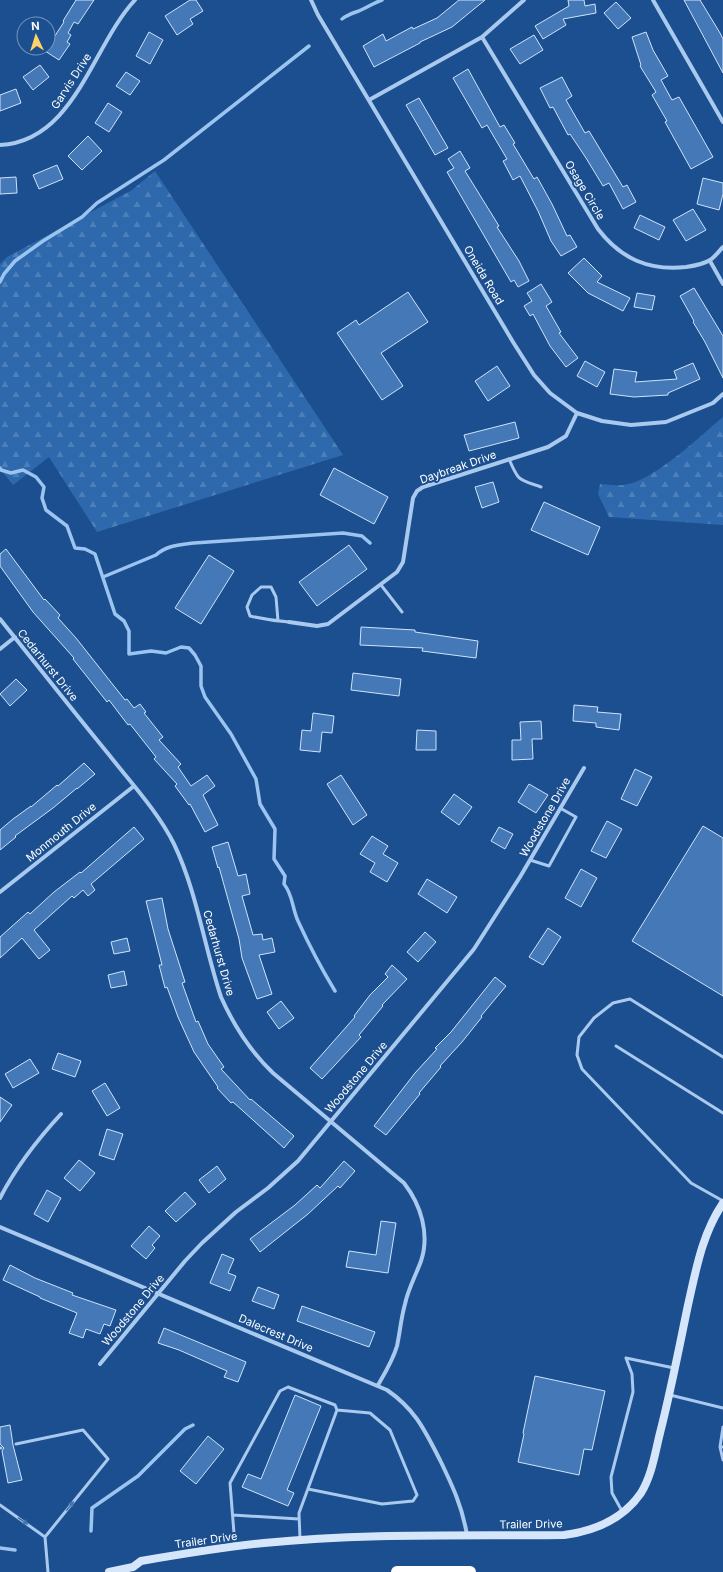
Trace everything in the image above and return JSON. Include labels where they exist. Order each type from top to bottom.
[{"type":"highway","points":[[397,1572],[470,1572]]},
{"type":"street","name":"Garvis Drive","points":[[0,145],[23,140],[55,121],[72,99],[117,22],[135,0]]},
{"type":"street","name":"Oneida Road","points":[[311,0],[318,15],[513,342],[534,375],[550,393],[577,414],[602,421],[631,425],[666,422],[712,403],[723,394]]},
{"type":"street","points":[[369,100],[482,37],[524,0]]},
{"type":"street","points":[[653,0],[723,122]]},
{"type":"street","name":"Osage Circle","points":[[482,37],[606,240],[636,262],[657,268],[693,266],[710,261]]},
{"type":"street","points":[[723,247],[710,261],[723,284]]},
{"type":"street","name":"Daybreak Drive","points":[[289,622],[324,626],[397,572],[403,562],[412,502],[417,491],[427,485],[548,447],[566,436],[577,414]]},
{"type":"street","name":"Cedarhurst Drive","points":[[0,620],[134,786],[157,816],[173,842],[183,863],[215,980],[223,1002],[235,1026],[251,1050],[273,1073],[404,1183],[413,1195],[424,1225],[425,1240],[422,1259],[404,1304],[396,1347],[378,1385]]},
{"type":"street","points":[[0,649],[14,638]]},
{"type":"street","name":"Woodstone Drive","points":[[100,1364],[202,1243],[225,1222],[283,1176],[298,1161],[474,949],[530,860],[584,768]]},
{"type":"street","name":"Monmouth Drive","points":[[0,892],[134,786]]},
{"type":"street","points":[[0,1198],[25,1156],[42,1134],[61,1114]]},
{"type":"street","name":"Trailer Drive","points":[[109,1572],[133,1567],[141,1561],[235,1546],[300,1540],[370,1537],[564,1535],[582,1533],[608,1523],[623,1512],[641,1492],[649,1477],[697,1263],[705,1235],[716,1212],[723,1202]]},
{"type":"street","name":"Dalecrest Drive","points":[[0,1227],[378,1385],[399,1398],[423,1426],[456,1494],[464,1514],[468,1536]]},
{"type":"lane","points":[[510,459],[520,480],[541,487]]},
{"type":"lane","points":[[381,585],[402,612]]},
{"type":"lane","points":[[278,621],[276,597],[271,588],[261,587],[252,594],[247,607],[250,616],[278,621],[289,622]]},
{"type":"lane","points":[[530,860],[549,866],[576,817],[560,808]]},
{"type":"lane","points":[[723,1057],[630,999],[613,1003],[594,1018],[579,1037],[577,1055],[582,1069],[691,1183],[723,1202]]},
{"type":"lane","points":[[616,1046],[723,1113]]},
{"type":"lane","points":[[623,1512],[612,1493],[611,1477],[633,1392],[632,1374],[626,1358],[674,1368]]},
{"type":"lane","points":[[235,1546],[230,1483],[280,1391],[288,1387],[335,1405],[337,1410],[299,1513],[300,1540]]},
{"type":"lane","points":[[668,1394],[723,1408]]},
{"type":"lane","points":[[308,1489],[382,1504],[413,1501],[417,1495],[390,1430],[370,1413],[337,1410]]},
{"type":"lane","points":[[723,1427],[723,1460]]},
{"type":"lane","points":[[16,1444],[83,1430],[108,1459],[45,1537],[48,1572]]},
{"type":"lane","points":[[0,1505],[45,1537]]},
{"type":"lane","points":[[233,1515],[299,1519]]},
{"type":"green space","points":[[155,171],[343,455],[97,532],[49,457],[13,485],[0,469],[0,264],[7,257],[132,190]]},
{"type":"green space","points":[[723,417],[723,525],[609,517],[598,494],[600,484],[622,485],[634,483],[647,477],[689,447]]},
{"type":"building","points":[[76,0],[94,0],[78,24],[74,22],[68,33],[71,35],[67,42],[70,44],[59,60],[53,56],[56,56],[56,34],[64,22],[63,21]]},
{"type":"building","points":[[190,0],[196,0],[203,11],[190,19],[193,24],[177,35],[165,16]]},
{"type":"building","points":[[459,0],[485,0],[452,27],[420,42],[374,67],[363,46],[383,34],[386,41],[412,27],[413,29],[437,18]]},
{"type":"building","points":[[568,0],[584,0],[585,6],[595,4],[596,13],[563,19],[566,25],[543,39],[535,26],[569,6]]},
{"type":"building","points":[[684,0],[700,0],[720,33],[723,39],[723,73]]},
{"type":"building","points":[[616,2],[631,18],[618,29],[604,13]]},
{"type":"building","points":[[149,32],[163,40],[150,64],[136,56]]},
{"type":"building","points":[[646,32],[653,50],[668,76],[661,80],[672,100],[679,97],[713,157],[691,169],[652,95],[656,92],[640,66],[641,65],[632,37]]},
{"type":"building","points":[[534,35],[543,50],[520,64],[510,49]]},
{"type":"building","points":[[40,65],[49,77],[33,90],[23,77]]},
{"type":"building","points":[[468,69],[500,127],[504,125],[515,143],[513,144],[534,179],[537,177],[567,236],[570,235],[577,247],[561,256],[551,241],[520,176],[513,180],[503,161],[507,159],[487,125],[482,128],[453,78]]},
{"type":"building","points":[[126,72],[140,81],[130,95],[116,86]]},
{"type":"building","points":[[562,77],[572,96],[566,100],[585,133],[589,131],[623,187],[627,185],[636,202],[623,209],[609,183],[603,186],[570,134],[568,135],[553,107],[550,108],[540,88]]},
{"type":"building","points":[[16,89],[21,103],[0,111],[0,95]]},
{"type":"building","points":[[419,98],[448,148],[435,155],[406,105]]},
{"type":"building","points":[[108,103],[122,112],[109,132],[95,123]]},
{"type":"building","points":[[88,136],[102,151],[82,170],[68,156]]},
{"type":"building","points":[[460,151],[470,168],[465,171],[499,226],[497,227],[519,261],[529,281],[518,287],[514,280],[511,282],[447,172],[454,168],[448,159]]},
{"type":"building","points":[[57,165],[63,179],[39,189],[33,175]]},
{"type":"building","points":[[16,177],[17,193],[0,194],[0,178]]},
{"type":"building","points":[[703,178],[723,183],[723,194],[719,210],[697,204]]},
{"type":"building","points":[[693,209],[706,230],[686,241],[673,220]]},
{"type":"building","points":[[640,215],[665,227],[659,240],[634,228]]},
{"type":"building","points":[[584,258],[602,276],[597,282],[630,298],[623,311],[588,293],[568,273]]},
{"type":"building","points":[[541,284],[552,302],[546,306],[561,332],[559,333],[578,358],[566,367],[550,346],[533,314],[530,316],[524,306],[532,301],[527,293]]},
{"type":"building","points":[[694,288],[723,336],[723,378],[680,296]]},
{"type":"building","points":[[408,292],[428,322],[381,353],[403,386],[382,400],[337,333],[356,320],[359,325]]},
{"type":"building","points":[[637,293],[655,296],[652,310],[634,307]]},
{"type":"building","points":[[585,361],[605,372],[597,387],[577,376]]},
{"type":"building","points":[[693,363],[700,379],[668,393],[668,395],[634,397],[610,394],[614,369],[637,372],[635,382],[677,379],[674,371]]},
{"type":"building","points":[[497,366],[510,386],[488,401],[475,381]]},
{"type":"building","points":[[515,422],[519,438],[469,451],[464,435]]},
{"type":"building","points":[[334,468],[388,497],[374,524],[320,495]]},
{"type":"building","points":[[493,482],[499,502],[482,508],[475,487]]},
{"type":"building","points":[[544,502],[600,527],[588,555],[531,530]]},
{"type":"building","points":[[349,545],[367,569],[317,606],[299,582]]},
{"type":"building","points":[[6,549],[44,600],[45,599],[60,615],[58,618],[76,638],[125,700],[127,699],[134,708],[140,704],[146,712],[144,713],[163,737],[159,740],[181,764],[178,767],[191,786],[207,775],[215,786],[203,795],[218,825],[205,832],[190,804],[189,805],[175,786],[177,784],[154,759],[156,757],[130,724],[128,725],[109,700],[107,702],[73,659],[74,658],[33,612],[0,566],[0,554]]},
{"type":"building","points":[[209,555],[234,571],[201,624],[175,608]]},
{"type":"building","points":[[361,627],[415,630],[415,632],[478,641],[476,658],[422,651],[423,648],[360,645]]},
{"type":"building","points":[[353,673],[401,679],[399,696],[351,690]]},
{"type":"building","points":[[16,679],[27,690],[10,706],[0,694]]},
{"type":"building","points":[[574,705],[598,707],[597,712],[621,714],[619,730],[596,727],[596,723],[573,721]]},
{"type":"building","points":[[313,713],[334,716],[332,733],[322,732],[320,752],[300,750],[302,730],[311,731]]},
{"type":"building","points":[[541,721],[542,739],[532,739],[533,759],[512,760],[512,740],[521,740],[520,722]]},
{"type":"building","points":[[417,730],[436,731],[436,750],[416,750]]},
{"type":"building","points":[[84,763],[95,774],[15,836],[16,837],[0,850],[0,830],[57,785],[58,786]]},
{"type":"building","points":[[635,769],[652,777],[637,806],[621,799]]},
{"type":"building","points":[[341,775],[367,815],[353,825],[327,784]]},
{"type":"building","points":[[529,784],[548,795],[536,813],[518,802]]},
{"type":"building","points":[[454,794],[472,807],[459,825],[441,812]]},
{"type":"building","points":[[607,821],[622,829],[606,858],[591,851]]},
{"type":"building","points":[[703,826],[723,838],[723,996],[632,941]]},
{"type":"building","points":[[134,827],[144,839],[91,884],[95,890],[88,896],[83,890],[74,898],[72,896],[34,930],[50,950],[39,959],[22,938],[0,958],[0,937],[28,912],[30,914],[54,892],[80,872],[81,873]]},
{"type":"building","points":[[499,827],[513,834],[505,849],[491,841]]},
{"type":"building","points":[[372,836],[388,846],[383,854],[398,863],[387,882],[370,872],[375,863],[360,854]]},
{"type":"building","points":[[228,842],[238,876],[246,874],[250,894],[242,896],[253,935],[262,934],[263,940],[272,938],[275,952],[259,955],[272,994],[257,999],[242,958],[239,939],[212,847]]},
{"type":"building","points":[[581,869],[597,878],[581,907],[565,898]]},
{"type":"building","points":[[427,879],[457,897],[447,913],[418,894]]},
{"type":"building","points":[[162,898],[168,929],[185,982],[182,983],[196,1022],[198,1021],[208,1044],[224,1067],[221,1069],[250,1100],[251,1099],[294,1136],[284,1148],[233,1102],[231,1103],[217,1088],[218,1087],[194,1052],[178,1017],[167,987],[165,988],[159,965],[162,965],[146,901]]},
{"type":"building","points":[[548,928],[561,937],[543,965],[529,957]]},
{"type":"building","points":[[425,932],[436,942],[418,962],[407,952]]},
{"type":"building","points":[[127,938],[130,951],[114,954],[111,942]]},
{"type":"building","points":[[392,965],[407,979],[382,1005],[383,1006],[359,1035],[361,1037],[322,1079],[310,1068],[355,1017],[354,1016],[370,995],[388,977],[385,974]]},
{"type":"building","points":[[124,971],[127,985],[111,988],[108,975]]},
{"type":"building","points":[[495,977],[506,986],[462,1042],[440,1066],[441,1067],[419,1093],[420,1094],[386,1135],[374,1126],[415,1073],[437,1049],[435,1048],[451,1032]]},
{"type":"building","points":[[281,1001],[294,1018],[279,1029],[267,1012]]},
{"type":"building","points":[[58,1053],[81,1061],[75,1077],[52,1069]]},
{"type":"building","points":[[30,1059],[39,1073],[13,1088],[5,1074]]},
{"type":"building","points":[[105,1083],[120,1108],[107,1116],[92,1091]]},
{"type":"building","points":[[0,1097],[12,1105],[0,1122]]},
{"type":"building","points":[[107,1129],[123,1134],[114,1160],[99,1155]]},
{"type":"building","points":[[79,1160],[95,1173],[80,1191],[64,1178]]},
{"type":"building","points":[[344,1161],[355,1171],[340,1188],[338,1186],[308,1214],[260,1252],[250,1239],[295,1205],[317,1185],[320,1188]]},
{"type":"building","points":[[217,1166],[226,1179],[209,1193],[199,1180]]},
{"type":"building","points":[[47,1190],[61,1198],[48,1222],[34,1214]]},
{"type":"building","points":[[185,1192],[196,1204],[176,1222],[165,1211]]},
{"type":"building","points":[[381,1221],[396,1223],[388,1273],[346,1267],[349,1251],[376,1255]]},
{"type":"building","points":[[149,1226],[160,1236],[152,1245],[155,1248],[146,1259],[131,1246]]},
{"type":"building","points":[[222,1254],[234,1259],[228,1273],[236,1276],[230,1291],[210,1283]]},
{"type":"building","points":[[10,1265],[35,1278],[73,1293],[72,1295],[116,1310],[110,1326],[104,1324],[100,1334],[86,1329],[83,1338],[69,1333],[77,1313],[40,1298],[3,1280]]},
{"type":"building","points":[[258,1287],[279,1295],[274,1309],[252,1301]]},
{"type":"building","points":[[302,1306],[375,1332],[369,1347],[297,1321]]},
{"type":"building","points":[[164,1328],[246,1362],[238,1382],[224,1377],[227,1371],[179,1350],[158,1343]]},
{"type":"building","points":[[535,1376],[605,1391],[592,1450],[584,1449],[579,1475],[518,1462]]},
{"type":"building","points":[[295,1395],[321,1406],[287,1490],[294,1493],[288,1506],[242,1487],[248,1474],[261,1479]]},
{"type":"building","points":[[10,1425],[13,1445],[22,1480],[8,1483],[2,1451],[4,1448],[0,1444],[0,1427]]},
{"type":"building","points":[[208,1436],[224,1449],[196,1484],[180,1471]]},
{"type":"waterway","points":[[342,19],[382,0]]},
{"type":"waterway","points":[[0,282],[4,274],[15,261],[43,241],[82,217],[97,203],[164,160],[309,46]]},
{"type":"waterway","points":[[0,468],[1,470],[11,473],[23,470],[36,477],[44,487],[42,498],[46,510],[67,526],[75,548],[85,549],[95,554],[115,614],[124,621],[129,631],[129,654],[151,651],[166,653],[181,647],[189,648],[195,655],[201,666],[201,686],[205,697],[231,734],[256,779],[260,804],[275,829],[274,859],[285,876],[284,884],[291,897],[298,921],[315,956],[335,991]]},
{"type":"waterway","points":[[103,577],[156,555],[169,547],[194,543],[343,533],[362,536],[370,543]]},
{"type":"waterway","points":[[91,1531],[92,1508],[138,1476],[185,1429],[193,1425]]},
{"type":"waterway","points":[[0,1548],[15,1550]]}]
